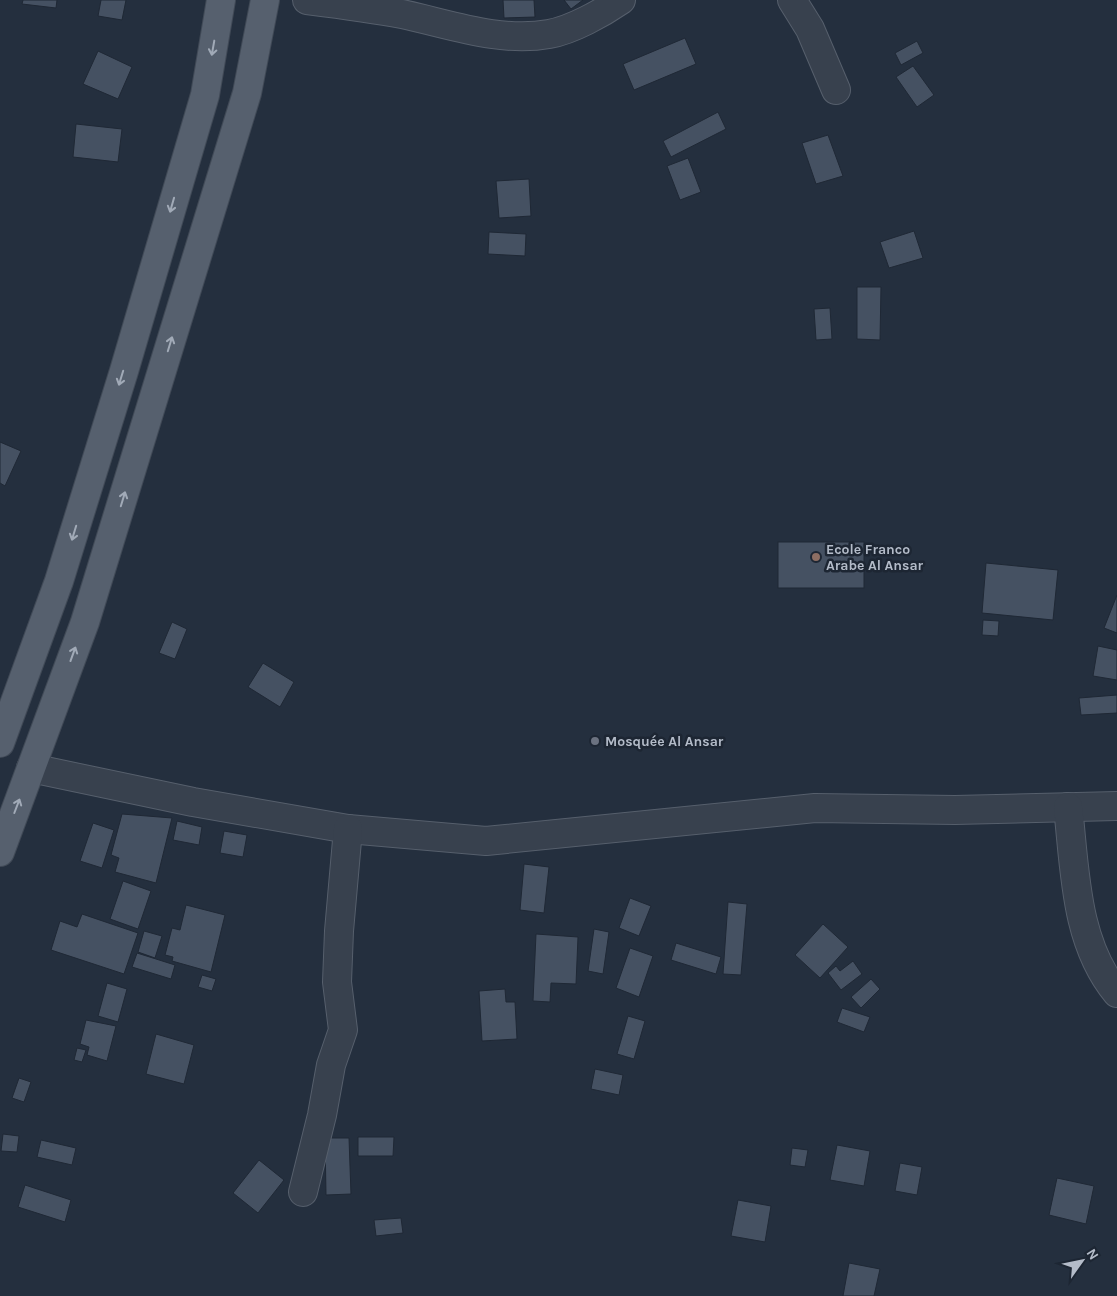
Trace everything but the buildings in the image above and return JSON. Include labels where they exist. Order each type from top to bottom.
[{"type":"main road","points":[[3,729],[59,581],[126,361],[204,95],[221,0]]},
{"type":"main road","points":[[1,845],[85,622],[244,103],[265,0]]},
{"type":"street","points":[[307,0],[401,14],[478,31],[528,37],[551,34],[603,12],[621,0]]},
{"type":"street","points":[[792,0],[810,29],[836,90]]},
{"type":"street","points":[[31,768],[193,802],[348,829],[486,841],[815,808],[955,810],[1117,806]]},
{"type":"street","points":[[1068,808],[1081,920],[1106,980],[1117,993]]},
{"type":"street","points":[[303,1192],[332,1065],[343,1030],[337,982],[339,931],[348,829]]},
{"type":"place","name":"Ecole Franco Arabe Al Ansar","points":[[816,557]]},
{"type":"place","name":"Mosquée Al Ansar","points":[[595,741]]}]
